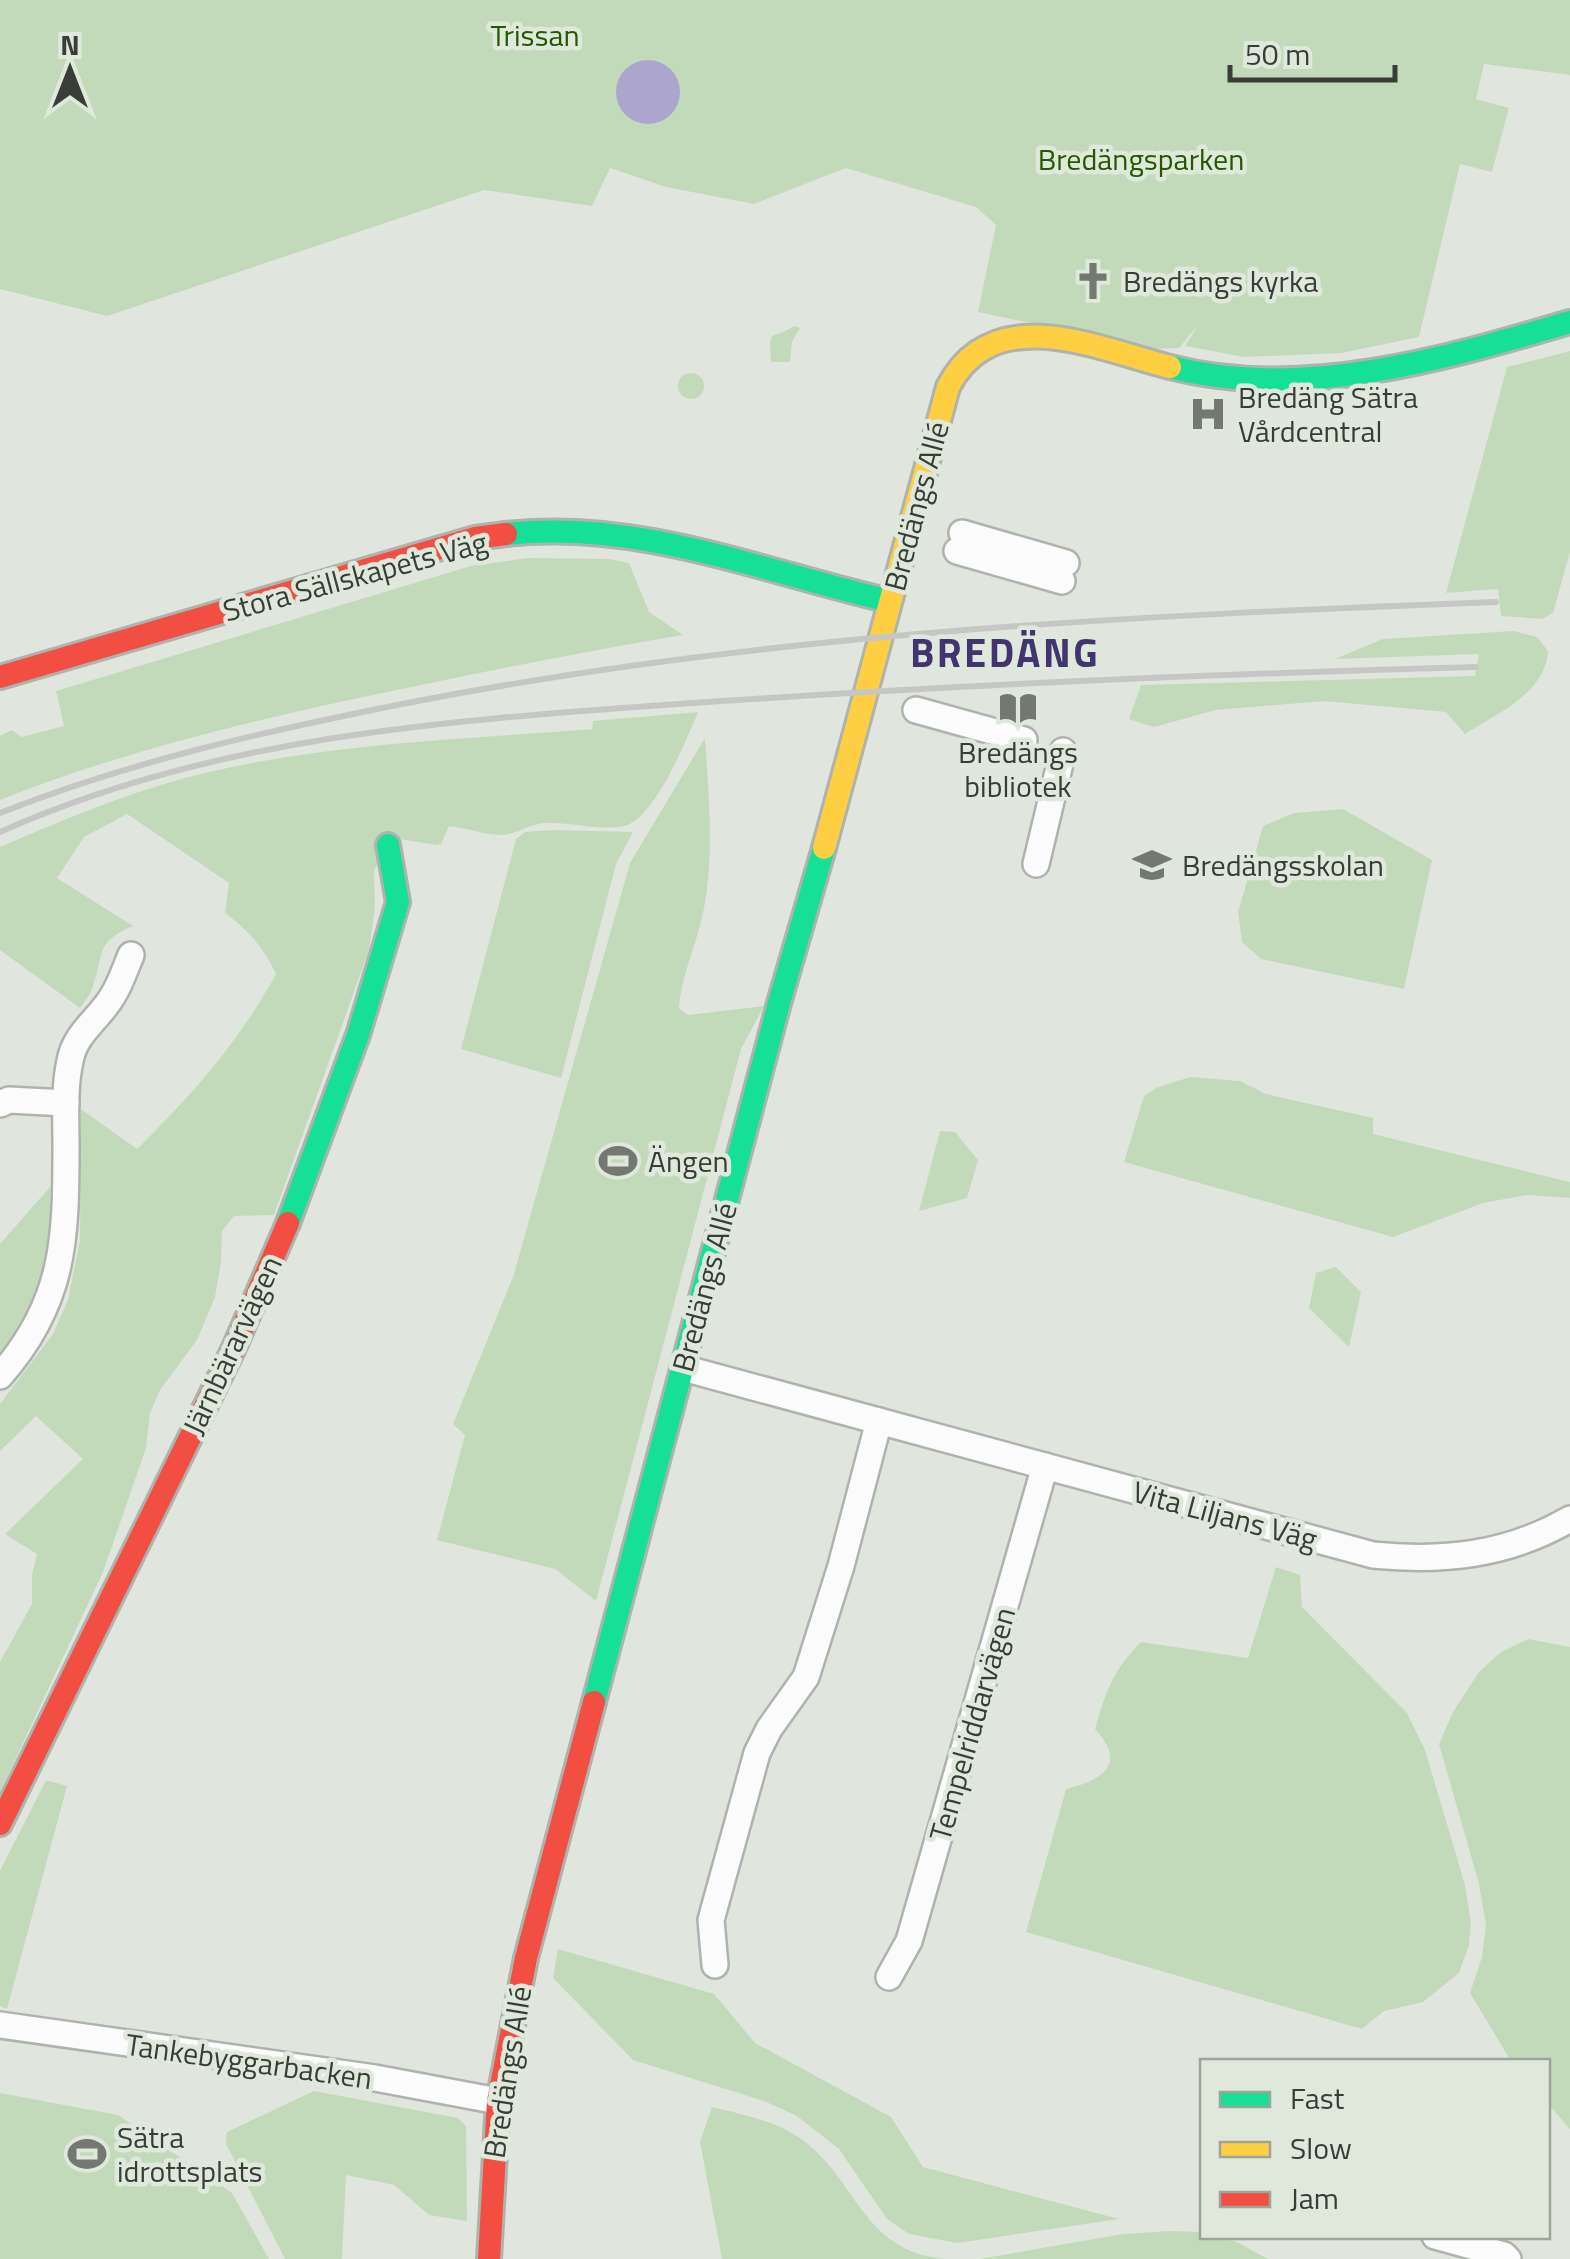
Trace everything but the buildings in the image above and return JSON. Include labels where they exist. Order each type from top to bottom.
[{"type":"street","name":"Bredängs Allé","points":[[489,2259],[498,2101],[512,2019],[890,601],[948,387],[960,364],[992,341],[1047,334],[1219,376],[1296,380],[1486,347],[1570,322]]},
{"type":"street","name":"Stora Sällskapets Väg","points":[[0,676],[475,538],[540,530],[587,530],[656,542],[890,601]]},
{"type":"street","points":[[960,542],[1064,572]]},
{"type":"street","points":[[916,710],[1024,740]]},
{"type":"street","points":[[1036,864],[1063,751]]},
{"type":"street","name":"Järnbärarvägen","points":[[0,1824],[226,1364],[289,1221],[358,1035],[398,902],[388,844]]},
{"type":"street","points":[[0,1376],[24,1348],[56,1284],[66,1212],[70,1058],[82,1032],[111,999],[132,956]]},
{"type":"street","points":[[1,1095],[10,1100],[66,1103]]},
{"type":"street","name":"Vita Liljans Väg","points":[[683,1368],[1374,1555],[1456,1557],[1507,1548],[1570,1520]]},
{"type":"street","points":[[714,1966],[711,1920],[757,1752],[806,1677],[841,1566],[879,1421]]},
{"type":"street","name":"Tempelriddarvägen","points":[[889,1977],[909,1940],[1045,1466]]},
{"type":"street","name":"Tankebyggarbacken","points":[[0,2025],[375,2078],[498,2101]]},
{"type":"street","points":[[1446,2239],[1508,2259]]},
{"type":"green space","name":"Bredängsparken","points":[[0,0],[1570,0],[1570,75],[1484,64],[1476,99],[1509,108],[1492,172],[1460,164],[1419,337],[1341,353],[1244,357],[1185,346],[1198,325],[1179,348],[1152,349],[978,312],[996,225],[976,207],[846,168],[754,204],[666,187],[610,168],[592,206],[484,190],[107,316],[0,289]]},
{"type":"green space","points":[[794,326],[800,328],[792,342],[790,362],[771,362],[771,338]]},
{"type":"green space","points":[[1570,351],[1570,552],[1553,613],[1542,619],[1501,616],[1498,589],[1446,593],[1507,367]]},
{"type":"green space","points":[[691,373],[700,377],[704,386],[700,395],[691,399],[682,395],[678,386],[682,377]]},
{"type":"green space","points":[[528,558],[609,559],[629,563],[649,612],[683,635],[468,675],[246,724],[97,765],[0,800],[0,736],[12,730],[22,737],[64,726],[56,691],[471,566]]},
{"type":"green space","points":[[1513,631],[1537,637],[1548,651],[1539,679],[1517,701],[1465,734],[1446,712],[1324,701],[1216,710],[1154,727],[1129,719],[1141,685],[1475,676],[1479,654],[1335,659],[1383,639]]},
{"type":"green space","points":[[698,712],[658,794],[647,809],[624,826],[547,823],[503,835],[449,826],[441,844],[436,845],[377,835],[384,851],[374,871],[375,907],[369,950],[274,1215],[234,1216],[222,1231],[215,1297],[197,1340],[160,1390],[150,1413],[146,1448],[103,1572],[0,1792],[0,1662],[32,1604],[37,1554],[5,1534],[83,1459],[36,1416],[0,1451],[0,1404],[53,1334],[68,1300],[80,1240],[81,1109],[137,1149],[213,1067],[276,974],[255,940],[225,913],[229,883],[127,814],[84,837],[57,878],[133,926],[106,944],[92,989],[80,1008],[0,950],[0,847],[138,792],[235,766],[387,744],[592,729],[593,721]]},
{"type":"green space","name":"Ängen","points":[[705,738],[709,874],[679,1008],[688,1015],[764,1006],[741,1049],[596,1601],[555,1569],[437,1540],[465,1435],[453,1424],[513,1277],[630,863]]},
{"type":"green space","points":[[1343,809],[1432,860],[1404,989],[1261,959],[1242,942],[1238,912],[1263,826],[1294,813]]},
{"type":"green space","points":[[525,832],[633,832],[616,864],[561,1078],[461,1049],[516,839]]},
{"type":"green space","points":[[1190,1077],[1240,1081],[1266,1094],[1373,1118],[1373,1134],[1570,1182],[1570,1198],[1528,1195],[1483,1203],[1393,1237],[1124,1162],[1144,1096]]},
{"type":"green space","points":[[940,1131],[955,1132],[978,1160],[967,1198],[919,1211]]},
{"type":"green space","points":[[50,1187],[46,1255],[35,1297],[15,1336],[0,1355],[0,1244]]},
{"type":"green space","points":[[1336,1267],[1361,1292],[1349,1347],[1309,1308],[1316,1273]]},
{"type":"green space","points":[[1276,1567],[1300,1575],[1302,1607],[1407,1713],[1425,1750],[1465,1885],[1471,1924],[1469,1945],[1459,1973],[1423,2002],[1384,2011],[1362,2029],[1026,1932],[1066,1789],[1100,1776],[1110,1761],[1105,1742],[1095,1729],[1117,1672],[1141,1642],[1248,1658]]},
{"type":"green space","points":[[1528,1639],[1570,1647],[1570,2129],[1550,2106],[1550,2059],[1510,2059],[1470,1993],[1482,1957],[1486,1925],[1479,1884],[1439,1744],[1453,1712],[1479,1672],[1501,1652]]},
{"type":"green space","points":[[46,1780],[67,1786],[7,2009],[0,2006],[0,1871]]},
{"type":"green space","points":[[558,1949],[714,1994],[755,2043],[891,2117],[923,2167],[1119,2219],[957,2243],[909,2234],[887,2219],[839,2149],[797,2116],[764,2101],[633,2060],[553,1978]]},
{"type":"green space","points":[[314,2091],[458,2118],[466,2126],[467,2221],[429,2215],[394,2185],[346,2175],[342,2259],[285,2259],[226,2144],[227,2132]]},
{"type":"green space","name":"Sätra idrottsplats","points":[[0,2093],[118,2115],[232,2193],[269,2259],[0,2259]]},
{"type":"green space","points":[[712,2107],[769,2123],[800,2138],[835,2173],[878,2228],[917,2253],[945,2259],[722,2259],[700,2142]]},
{"type":"green space","points":[[1200,2232],[1200,2239],[1235,2241],[1268,2259],[979,2259],[1123,2234]]},
{"type":"shaded area","points":[[648,60],[670,70],[680,92],[670,114],[648,124],[626,114],[616,92],[626,70]]},
{"type":"railway","points":[[0,813],[147,763],[295,726],[533,680],[670,660],[807,644],[1082,622],[1496,602]]},
{"type":"railway","points":[[0,832],[83,799],[167,773],[253,753],[428,725],[888,691],[1476,667]]},
{"type":"traffic: fast","points":[[1170,367],[1270,380],[1321,377],[1423,361],[1570,322]]},
{"type":"traffic: fast","points":[[506,534],[555,531],[652,541],[890,601]]},
{"type":"traffic: fast","points":[[288,1223],[358,1035],[398,902],[388,845]]},
{"type":"traffic: fast","points":[[594,1702],[779,1003],[824,848]]},
{"type":"traffic: slow","points":[[824,848],[948,387],[967,360],[991,344],[1019,337],[1048,337],[1170,367]]},
{"type":"traffic: jam","points":[[0,677],[475,538],[506,534]]},
{"type":"traffic: jam","points":[[0,1824],[234,1348],[288,1223]]},
{"type":"traffic: jam","points":[[489,2259],[498,2101],[526,1958],[594,1702]]},
{"type":"place","name":"Bredängs kyrka","points":[[1093,281]]},
{"type":"place","name":"Bredäng Sätra Vårdcentral","points":[[1208,414]]},
{"type":"place","name":"Bredängs bibliotek","points":[[1018,708]]},
{"type":"place","name":"Bredängsskolan","points":[[1152,865]]},
{"type":"place","name":"Ängen","points":[[618,1161]]},
{"type":"place","name":"Sätra idrottsplats","points":[[87,2154]]},
{"type":"district","name":"BREDÄNG","points":[[1005,652]]},
{"type":"park label","name":"Trissan","points":[[535,35]]}]
